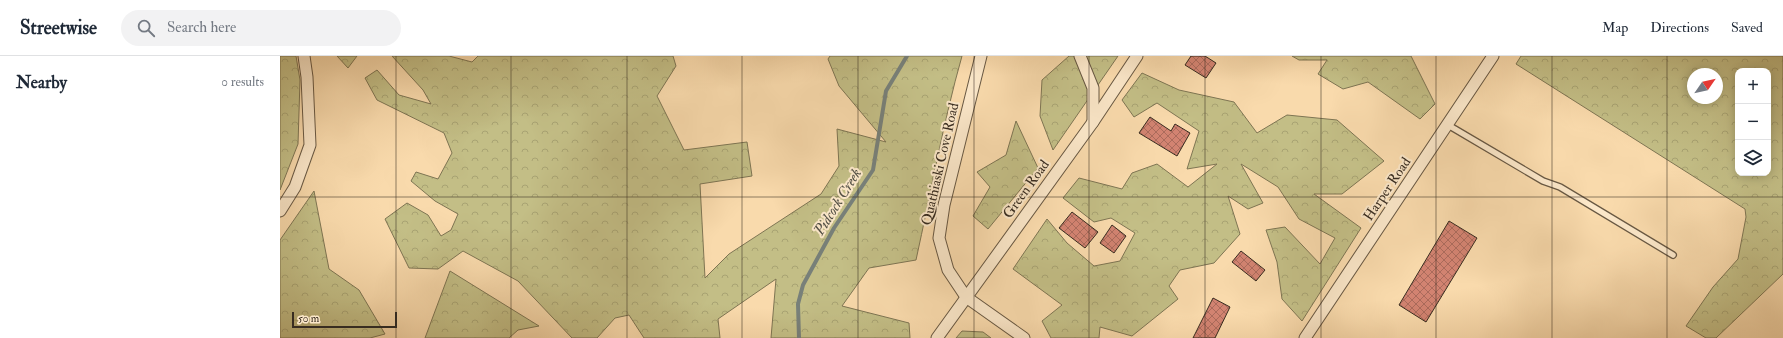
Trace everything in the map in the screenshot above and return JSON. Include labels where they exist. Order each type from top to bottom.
[{"type":"street","points":[[280,211],[295,187],[310,145],[307,78],[304,56]]},
{"type":"street","name":"Quathiaski Cove Road","points":[[981,56],[944,205],[939,238],[948,270],[966,297],[1024,338]]},
{"type":"street","points":[[1080,56],[1093,88],[1093,122]]},
{"type":"street","name":"Green Road","points":[[937,338],[1093,122],[1137,56]]},
{"type":"street","name":"Harper Road","points":[[1306,338],[1493,56]]},
{"type":"lane","points":[[1448,125],[1544,181],[1560,187],[1673,254]]},
{"type":"green space","points":[[280,56],[296,56],[300,80],[298,144],[280,190]]},
{"type":"green space","points":[[337,56],[357,56],[348,68]]},
{"type":"green space","points":[[392,56],[449,56],[472,62],[478,56],[673,56],[676,66],[657,96],[684,150],[747,142],[752,176],[700,184],[705,278],[729,254],[821,194],[839,166],[837,129],[886,142],[839,86],[828,59],[830,56],[962,56],[943,132],[916,260],[869,268],[842,306],[909,323],[910,338],[771,338],[776,279],[718,319],[720,338],[644,338],[629,315],[615,318],[597,338],[572,338],[518,281],[463,251],[438,269],[409,268],[385,219],[407,203],[428,215],[441,236],[451,230],[458,214],[435,201],[411,181],[416,172],[438,179],[452,153],[444,133],[377,100],[365,78],[377,70],[399,95],[431,104],[423,90]]},
{"type":"green space","points":[[1069,56],[1118,56],[1053,150],[1040,116],[1042,80]]},
{"type":"green space","points":[[1292,56],[1411,56],[1435,104],[1420,119],[1368,82],[1343,89],[1318,74],[1327,60],[1299,60]]},
{"type":"green space","points":[[1521,56],[1783,56],[1783,274],[1716,338],[1706,338],[1686,326],[1713,287],[1738,259],[1746,217],[1745,209],[1516,64]]},
{"type":"green space","points":[[1142,73],[1179,90],[1234,102],[1257,133],[1287,115],[1337,120],[1384,161],[1342,194],[1314,194],[1361,228],[1302,321],[1282,299],[1277,262],[1266,230],[1285,227],[1320,264],[1335,238],[1299,219],[1278,187],[1241,164],[1263,203],[1248,209],[1228,196],[1240,234],[1214,263],[1180,270],[1169,286],[1178,299],[1132,336],[1100,327],[1099,338],[1051,338],[1042,321],[1062,305],[1013,269],[1047,219],[1067,243],[1094,266],[1120,261],[1135,233],[1111,218],[1094,222],[1063,198],[1079,178],[1122,189],[1132,173],[1157,164],[1188,187],[1217,164],[1187,169],[1199,131],[1157,103],[1134,117],[1122,100]]},
{"type":"green space","points":[[1016,121],[1038,168],[988,229],[973,216],[990,187],[977,172],[1006,155]]},
{"type":"green space","points":[[314,191],[329,269],[359,290],[385,334],[370,338],[280,338],[280,240]]},
{"type":"green space","points":[[450,271],[539,326],[518,330],[509,338],[425,338]]},
{"type":"green space","points":[[962,331],[983,332],[991,338],[956,338]]},
{"type":"building","points":[[1191,56],[1205,56],[1216,63],[1206,78],[1185,65]]},
{"type":"building","points":[[1150,117],[1171,131],[1175,124],[1190,133],[1177,156],[1139,133]]},
{"type":"building","points":[[1072,212],[1098,232],[1085,248],[1059,228]]},
{"type":"building","points":[[1449,221],[1477,238],[1426,322],[1399,305]]},
{"type":"building","points":[[1112,225],[1126,236],[1114,253],[1100,243]]},
{"type":"building","points":[[1241,251],[1265,270],[1256,281],[1232,262]]},
{"type":"building","points":[[1213,298],[1230,307],[1215,338],[1193,338]]},
{"type":"waterway","name":"Pidcock Creek","points":[[799,338],[798,304],[803,285],[834,228],[873,170],[886,91],[907,56]]}]
